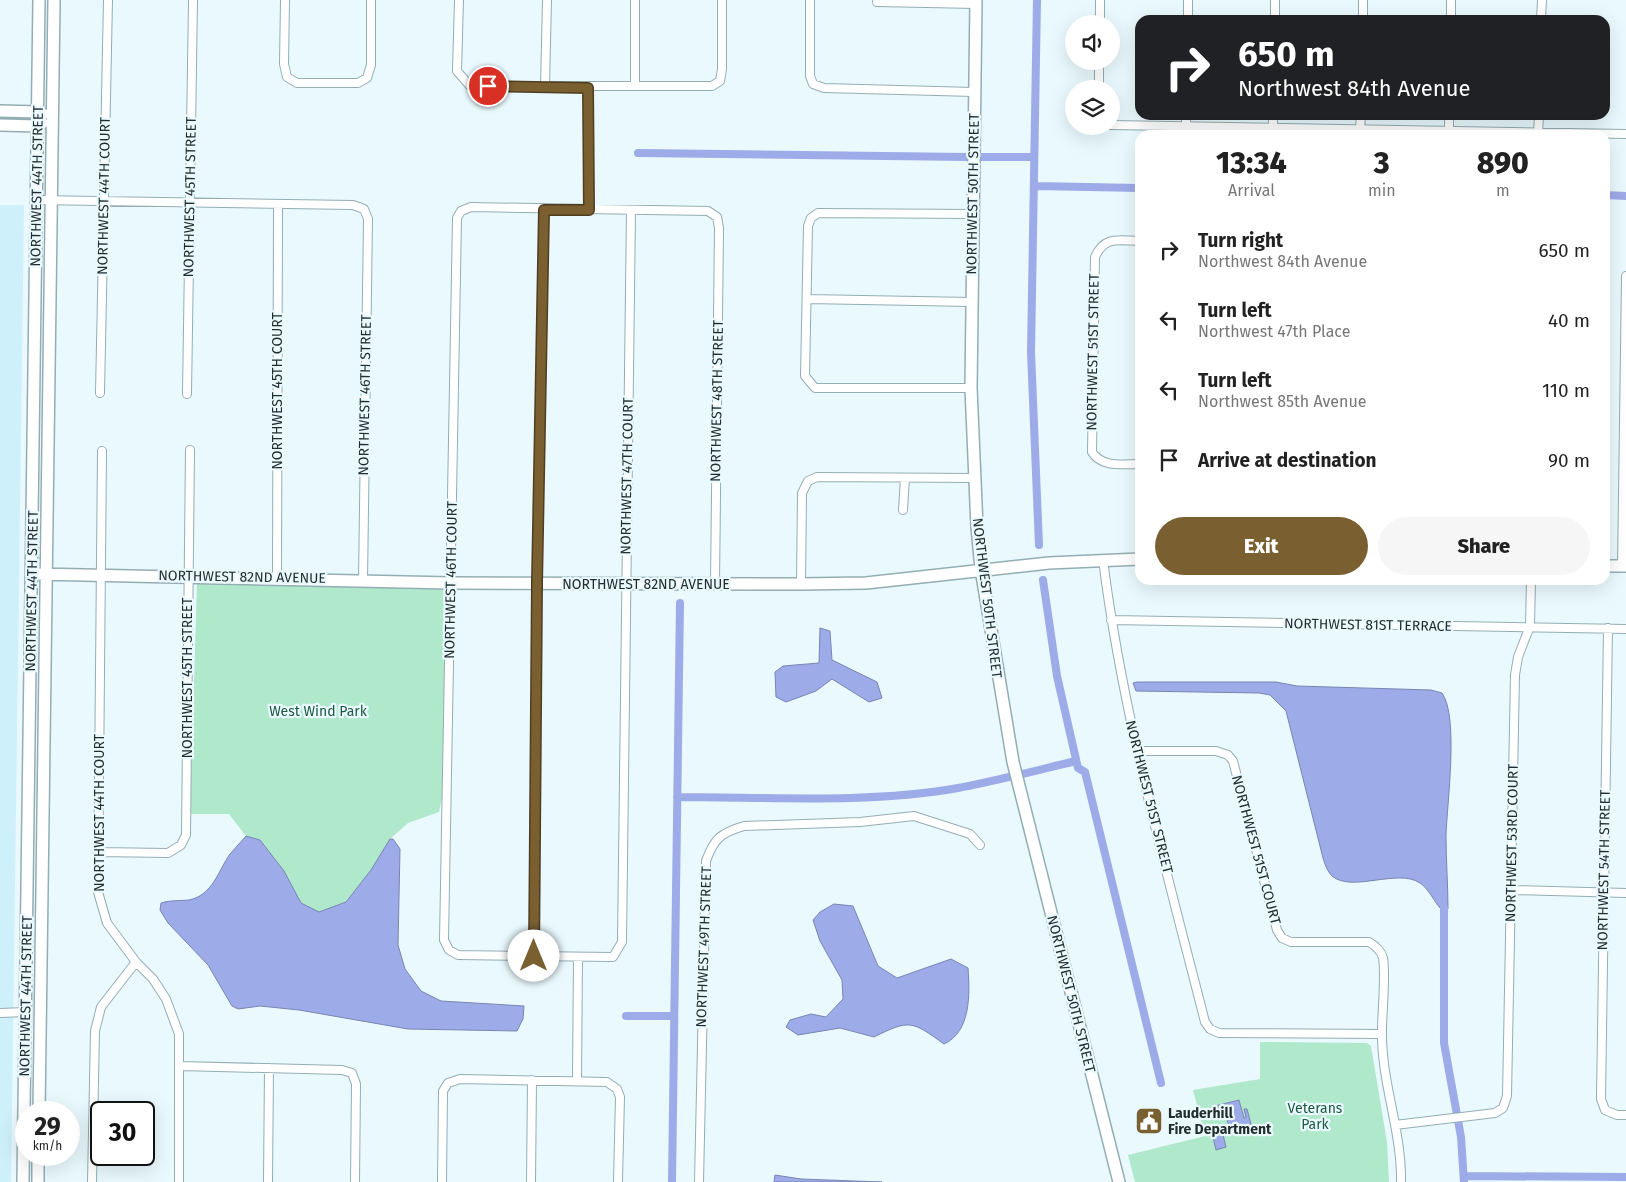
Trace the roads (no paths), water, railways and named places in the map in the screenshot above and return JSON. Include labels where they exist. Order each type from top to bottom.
[{"type":"street","name":"NORTHWEST 44TH STREET","points":[[23,1182],[39,0]]},
{"type":"street","name":"NORTHWEST 44TH STREET","points":[[39,1101],[54,0]]},
{"type":"street","name":"NORTHWEST 44TH COURT","points":[[100,392],[108,0]]},
{"type":"street","name":"NORTHWEST 45TH STREET","points":[[186,394],[193,0]]},
{"type":"street","points":[[285,0],[284,64],[287,77],[297,83],[358,83],[367,78],[371,65],[371,0]]},
{"type":"street","points":[[459,0],[457,71],[470,86],[588,88],[712,86],[720,81],[722,0]]},
{"type":"street","points":[[545,87],[547,0]]},
{"type":"street","points":[[634,86],[635,0]]},
{"type":"street","points":[[810,0],[810,76],[814,84],[824,88],[974,92]]},
{"type":"street","points":[[1100,0],[1100,15]]},
{"type":"street","points":[[1188,0],[1188,15]]},
{"type":"street","points":[[1275,0],[1275,15]]},
{"type":"street","points":[[1362,15],[1363,0]]},
{"type":"street","points":[[1451,0],[1451,15]]},
{"type":"street","points":[[1541,15],[1542,0]]},
{"type":"street","points":[[877,2],[976,2]]},
{"type":"street","name":"NORTHWEST 50TH STREET","points":[[976,2],[971,388],[974,478],[981,569],[1014,768],[1119,1182]]},
{"type":"street","points":[[588,88],[589,210]]},
{"type":"street","points":[[0,111],[38,112],[52,118]]},
{"type":"street","points":[[0,125],[38,126],[52,118]]},
{"type":"street","points":[[1186,120],[1186,126]]},
{"type":"street","points":[[1360,129],[1361,120]]},
{"type":"street","points":[[1316,130],[1449,130],[1449,120]]},
{"type":"street","points":[[1120,125],[1256,130]]},
{"type":"street","points":[[1610,134],[1626,134]]},
{"type":"street","points":[[37,200],[104,203],[278,205]]},
{"type":"street","name":"NORTHWEST 46TH STREET","points":[[278,205],[353,205],[364,209],[368,219],[363,581]]},
{"type":"street","name":"NORTHWEST 45TH COURT","points":[[277,578],[278,205]]},
{"type":"street","name":"NORTHWEST 46TH COURT","points":[[534,956],[458,955],[449,950],[444,940],[457,218],[462,211],[470,207],[544,210]]},
{"type":"street","points":[[577,1080],[578,957],[534,956],[537,583],[544,210],[632,210]]},
{"type":"street","name":"NORTHWEST 48TH STREET","points":[[632,210],[708,211],[717,217],[715,584]]},
{"type":"street","name":"NORTHWEST 47TH COURT","points":[[578,957],[613,957],[622,942],[625,584],[632,210]]},
{"type":"street","points":[[971,388],[815,388],[808,382],[805,376],[808,226],[811,218],[818,213],[974,214]]},
{"type":"street","name":"NORTHWEST 51ST STREET","points":[[1135,241],[1109,241],[1100,246],[1095,257],[1092,452],[1104,464],[1135,464]]},
{"type":"street","points":[[1610,566],[1624,566],[1626,276]]},
{"type":"street","points":[[807,299],[972,302]]},
{"type":"street","points":[[35,311],[50,311]]},
{"type":"street","name":"NORTHWEST 45TH STREET","points":[[97,852],[168,853],[181,845],[186,835],[190,450]]},
{"type":"street","name":"NORTHWEST 44TH COURT","points":[[102,451],[98,892],[107,923],[136,962]]},
{"type":"street","points":[[801,584],[802,493],[808,481],[817,477],[974,478]]},
{"type":"street","points":[[904,478],[904,510]]},
{"type":"street","name":"NORTHWEST 82ND AVENUE","points":[[32,575],[100,574],[363,581],[801,584],[866,583],[981,569],[1135,559]]},
{"type":"street","name":"NORTHWEST 51ST STREET","points":[[1103,560],[1111,620],[1136,752],[1205,1022],[1210,1029],[1220,1033],[1382,1034]]},
{"type":"street","name":"NORTHWEST 53RD COURT","points":[[1395,1124],[1495,1113],[1503,1108],[1507,1096],[1515,675],[1518,657],[1530,626],[1531,585]]},
{"type":"street","name":"NORTHWEST 81ST TERRACE","points":[[1111,620],[1626,629]]},
{"type":"street","name":"NORTHWEST 54TH STREET","points":[[1608,628],[1601,1099],[1606,1110],[1617,1115],[1626,1115]]},
{"type":"street","name":"NORTHWEST 51ST COURT","points":[[1136,752],[1216,751],[1228,755],[1233,761],[1277,930],[1282,938],[1291,942],[1369,942],[1377,946],[1383,958],[1382,1034]]},
{"type":"street","name":"NORTHWEST 49TH STREET","points":[[699,1182],[706,861],[712,843],[727,831],[744,826],[860,822],[914,816],[970,834],[980,845]]},
{"type":"street","points":[[1512,890],[1626,893]]},
{"type":"street","points":[[92,1182],[95,1031],[101,1007],[136,962],[153,978],[166,999],[179,1034],[179,1182]]},
{"type":"street","points":[[0,1012],[26,1012]]},
{"type":"street","points":[[1382,1034],[1385,1077],[1395,1124],[1402,1182]]},
{"type":"street","points":[[180,1066],[342,1070],[352,1074],[356,1084],[355,1182]]},
{"type":"street","points":[[268,1182],[269,1068]]},
{"type":"street","points":[[442,1182],[443,1090],[448,1082],[460,1079],[607,1082],[617,1089],[620,1097],[618,1182]]},
{"type":"street","points":[[531,1182],[532,1080]]},
{"type":"street","points":[[38,1166],[38,1182]]},
{"type":"water","points":[[820,628],[830,631],[832,660],[877,682],[882,698],[869,702],[832,679],[816,691],[786,702],[776,697],[775,672],[783,666],[819,663]]},
{"type":"water","points":[[1276,682],[1297,686],[1431,690],[1442,693],[1447,705],[1451,740],[1446,836],[1448,909],[1440,908],[1423,885],[1411,879],[1400,878],[1351,882],[1341,881],[1330,874],[1323,858],[1286,711],[1270,695],[1259,693],[1136,691],[1133,683]]},
{"type":"water","points":[[246,836],[260,840],[284,871],[301,903],[319,912],[346,902],[371,870],[390,839],[393,839],[400,849],[398,945],[405,969],[421,991],[441,1001],[524,1006],[523,1019],[517,1031],[408,1029],[299,1010],[260,1006],[238,1009],[232,1006],[208,965],[168,923],[160,910],[161,903],[189,900],[204,893],[214,881],[230,854]]},
{"type":"water","points":[[834,904],[853,906],[878,966],[897,978],[951,959],[968,968],[967,1011],[959,1031],[953,1038],[944,1044],[925,1031],[910,1025],[896,1027],[874,1037],[840,1028],[798,1035],[786,1027],[790,1020],[811,1014],[826,1017],[843,999],[842,980],[820,941],[813,920],[820,912]]},
{"type":"water","points":[[1239,1100],[1244,1118],[1246,1117],[1244,1109],[1247,1109],[1251,1124],[1230,1130],[1226,1116],[1214,1119],[1211,1107]]},
{"type":"water","points":[[1221,1127],[1226,1147],[1216,1150],[1211,1129]]},
{"type":"water","points":[[775,1175],[801,1179],[882,1182],[774,1182]]},
{"type":"waterway","points":[[1037,0],[1031,352],[1039,545]]},
{"type":"waterway","points":[[638,153],[967,157]]},
{"type":"waterway","points":[[981,157],[1034,157]]},
{"type":"waterway","points":[[1034,186],[1135,188]]},
{"type":"waterway","points":[[1610,195],[1626,196]]},
{"type":"waterway","points":[[1043,580],[1057,676],[1078,768],[1085,772],[1161,1083]]},
{"type":"waterway","points":[[672,1182],[680,603]]},
{"type":"waterway","points":[[677,797],[854,798],[924,793],[1002,779],[1076,761]]},
{"type":"waterway","points":[[1444,908],[1444,1043],[1461,1137],[1464,1182]]},
{"type":"waterway","points":[[626,1016],[674,1016]]},
{"type":"waterway","points":[[1464,1176],[1626,1177]]},
{"type":"place","name":"Lauderhill Fire Department","points":[[1149,1121]]},
{"type":"park label","name":"West Wind Park","points":[[318,711]]},
{"type":"park label","name":"Veterans Park","points":[[1315,1116]]}]
